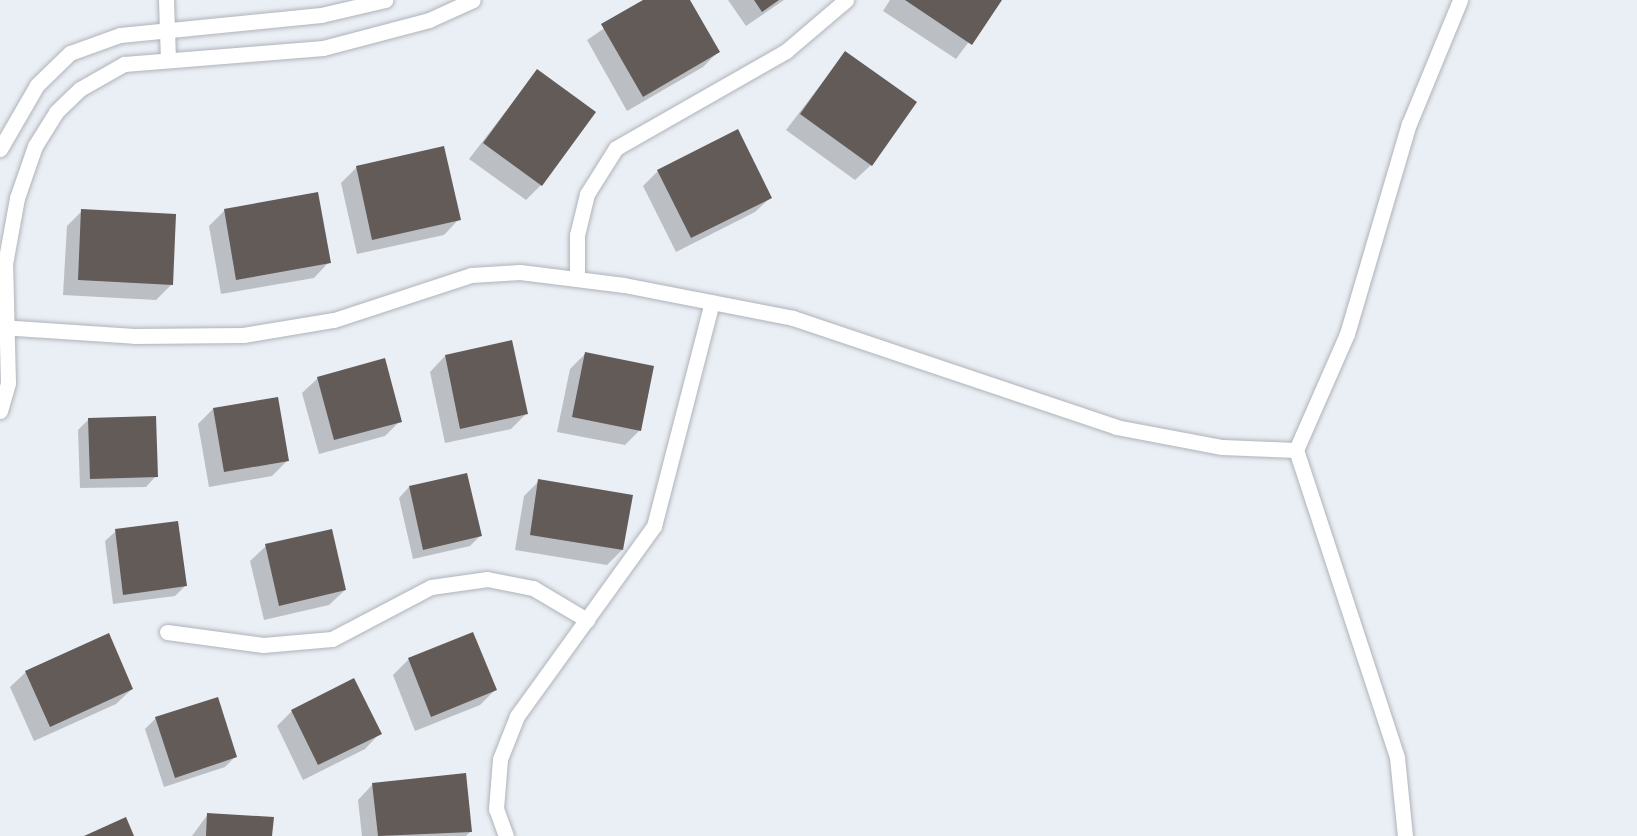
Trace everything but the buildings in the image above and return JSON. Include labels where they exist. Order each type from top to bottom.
[{"type":"lane","points":[[166,0],[168,58]]},
{"type":"lane","points":[[0,149],[37,85],[69,53],[120,35],[321,15],[385,0]]},
{"type":"lane","points":[[0,411],[8,383],[3,327],[5,264],[17,198],[35,146],[56,112],[80,89],[124,64],[168,58],[322,48],[429,20],[473,0]]},
{"type":"lane","points":[[577,279],[577,235],[587,194],[616,148],[786,51],[846,0]]},
{"type":"lane","points":[[1406,836],[1397,757],[1296,450],[1347,334],[1409,124],[1460,0]]},
{"type":"lane","points":[[3,327],[134,336],[243,335],[334,320],[471,275],[520,272],[577,279],[794,318],[1116,427],[1222,447],[1296,450]]},
{"type":"lane","points":[[506,836],[496,809],[500,759],[517,716],[654,526],[712,302]]},
{"type":"lane","points":[[167,632],[263,645],[332,639],[431,587],[487,579],[533,588],[587,620]]}]
